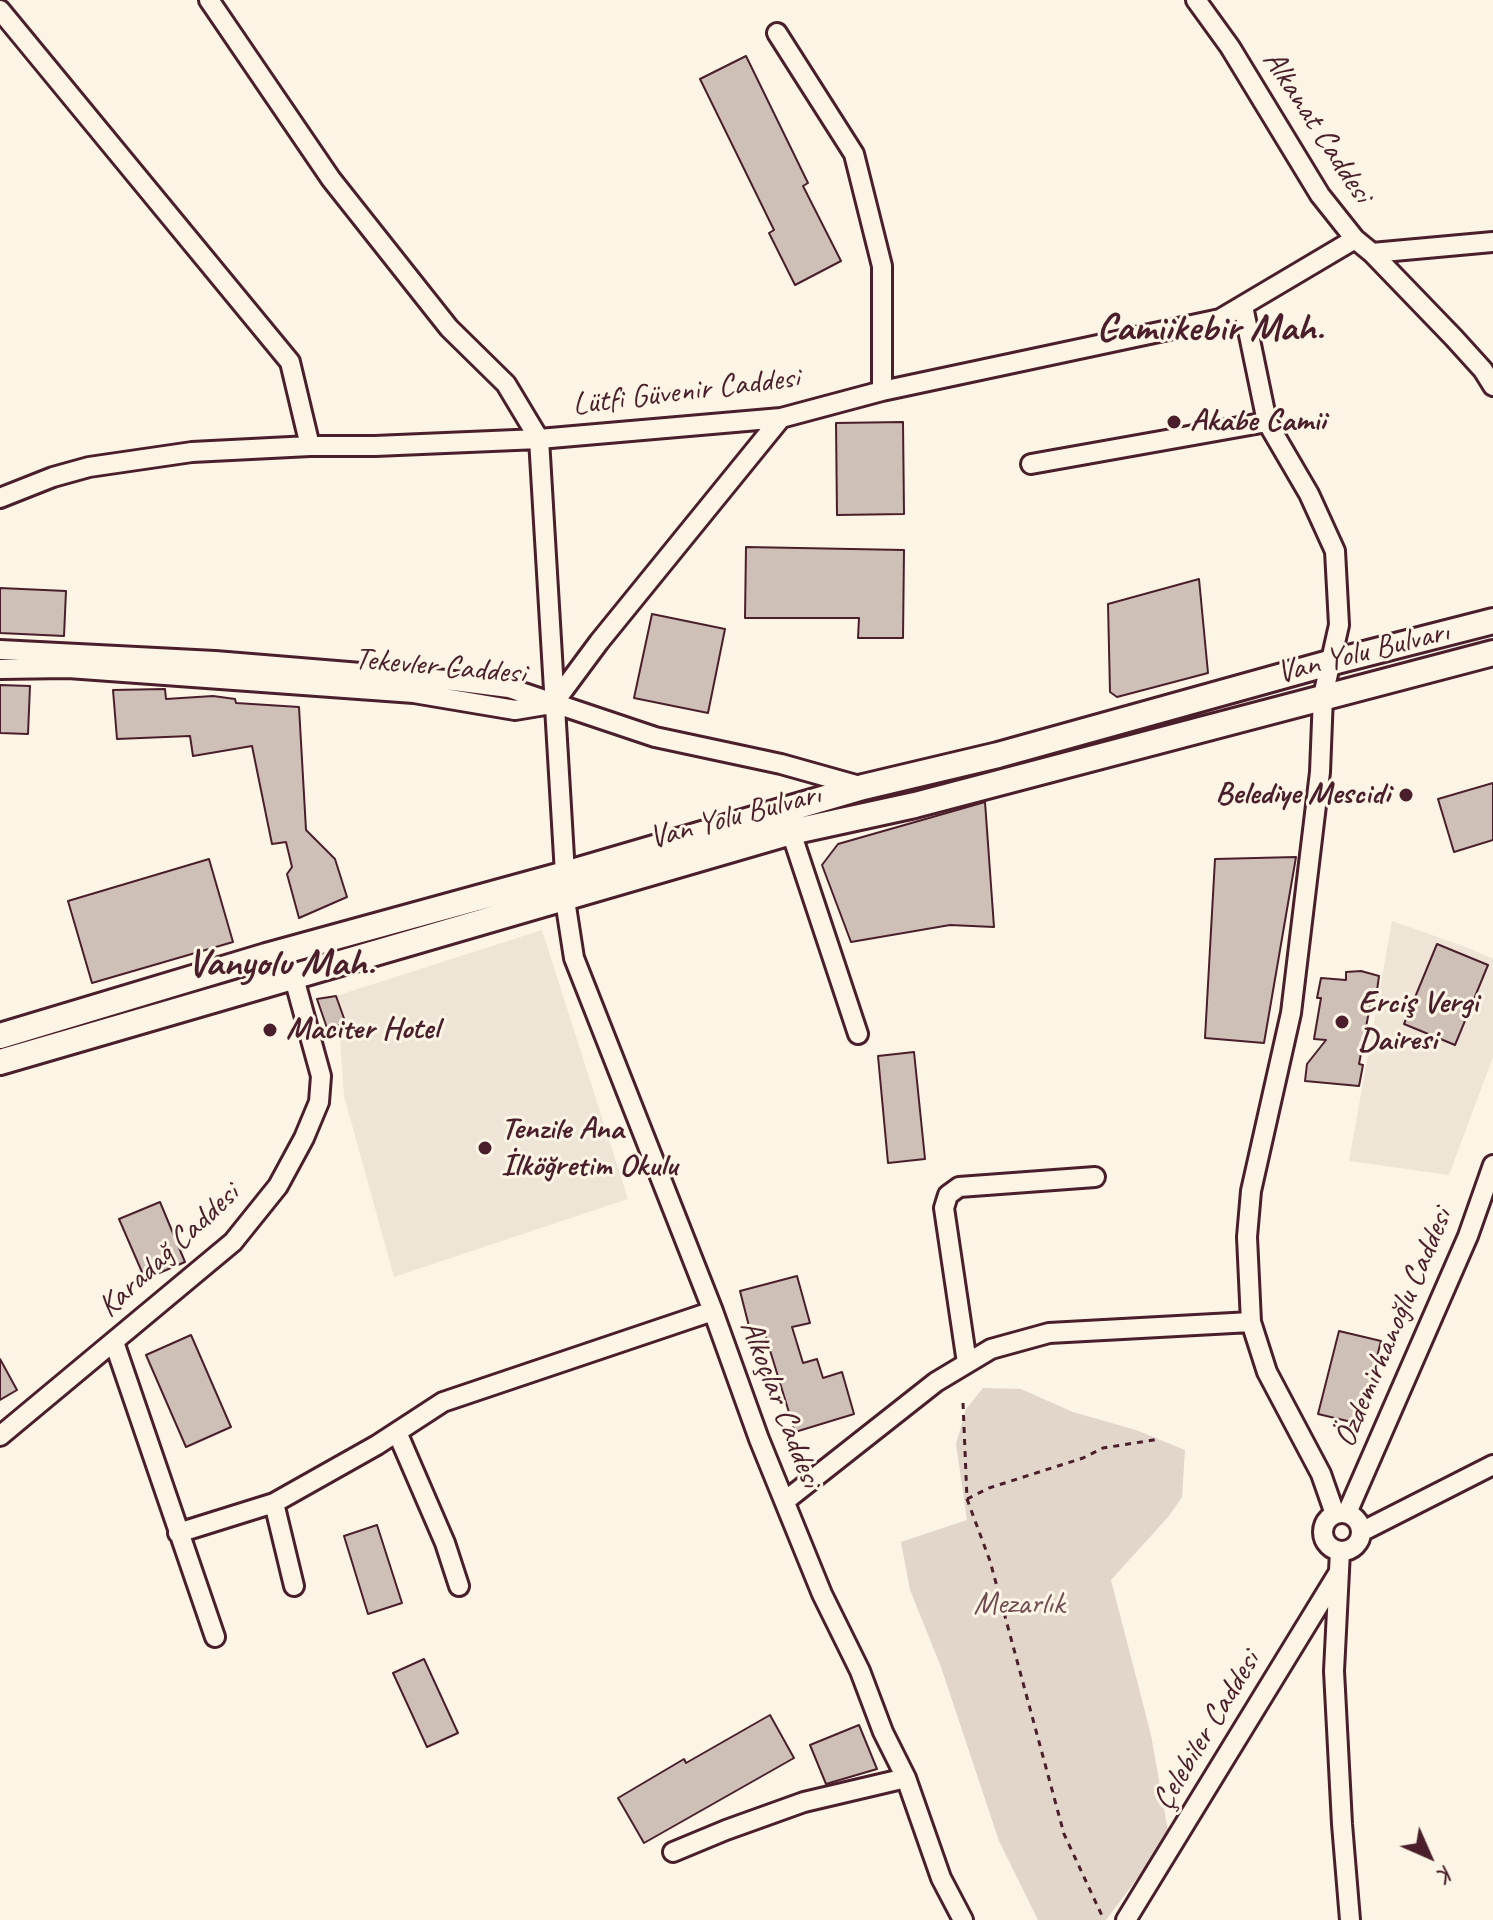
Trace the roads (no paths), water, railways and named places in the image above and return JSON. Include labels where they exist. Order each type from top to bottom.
[{"type":"main road","points":[[0,1036],[266,956],[565,874],[863,787],[998,755],[1493,621]]},
{"type":"main road","name":"Van Yolu Bulvarı","points":[[0,1062],[791,832],[915,805],[1493,653]]},
{"type":"street","name":"Alkanat Caddesi","points":[[1196,0],[1230,47],[1320,195],[1355,239],[1483,370],[1493,386]]},
{"type":"street","points":[[213,2],[331,179],[449,328],[506,384],[539,439]]},
{"type":"street","points":[[0,10],[290,362],[310,446]]},
{"type":"street","points":[[777,33],[854,154],[882,266],[882,391]]},
{"type":"street","name":"Lütfi Güvenir Caddesi","points":[[0,498],[53,477],[129,459],[192,452],[539,439],[781,418],[882,391],[1220,319],[1355,239]]},
{"type":"street","points":[[1372,253],[1493,242]]},
{"type":"street","points":[[1243,306],[1267,422],[1309,494],[1335,551],[1339,625],[1323,696],[1320,772],[1291,1013],[1251,1191],[1247,1237],[1251,1322],[1267,1372],[1341,1514],[1358,1520],[1360,1539],[1352,1548],[1340,1551],[1328,1546],[1322,1534],[1325,1522],[1341,1514]]},
{"type":"street","points":[[0,650],[215,661],[446,680],[509,688],[553,704],[599,642],[781,418]]},
{"type":"street","points":[[1031,464],[1267,422]]},
{"type":"street","name":"Alkoçlar Caddesi","points":[[539,439],[565,900],[574,958],[713,1311],[759,1439],[822,1594],[845,1638],[883,1732],[906,1778],[941,1878],[963,1920]]},
{"type":"street","name":"Tekevler Caddesi","points":[[0,669],[68,668],[414,693],[515,710],[553,704],[655,737],[781,764],[863,787]]},
{"type":"street","points":[[791,832],[858,1034]]},
{"type":"street","name":"Karadağ Caddesi","points":[[0,1436],[233,1242],[278,1186],[319,1102],[321,1076],[294,978]]},
{"type":"street","name":"Özdemirhanoğlu Caddesi","points":[[1341,1514],[1468,1236],[1493,1165]]},
{"type":"street","points":[[967,1363],[944,1208],[948,1195],[959,1187],[1095,1177]]},
{"type":"street","points":[[178,1533],[274,1503],[443,1402],[713,1311]]},
{"type":"street","points":[[785,1501],[936,1382],[991,1349],[1049,1333],[1251,1322]]},
{"type":"street","points":[[114,1342],[215,1637]]},
{"type":"street","points":[[397,1432],[445,1543],[459,1586]]},
{"type":"street","points":[[1361,1532],[1493,1465]]},
{"type":"street","points":[[274,1503],[294,1586]]},
{"type":"street","points":[[1340,1551],[1334,1671],[1350,1920]]},
{"type":"street","name":"Çelebiler Caddesi","points":[[1126,1920],[1339,1572]]},
{"type":"street","points":[[673,1852],[804,1802],[906,1778]]},
{"type":"place","name":"Akabe Camii","points":[[1174,422]]},
{"type":"place","name":"Belediye Mescidi","points":[[1406,795]]},
{"type":"place","name":"Erciş Vergi Dairesi","points":[[1342,1022]]},
{"type":"place","name":"Maciter Hotel","points":[[270,1030]]},
{"type":"place","name":"Tenzile Ana İlköğretim Okulu","points":[[485,1148]]},
{"type":"district","name":"Camiikebir Mah.","points":[[1210,330]]},
{"type":"district","name":"Vanyolu Mah.","points":[[281,965]]},
{"type":"park label","name":"Mezarlık","points":[[1019,1605]]}]
